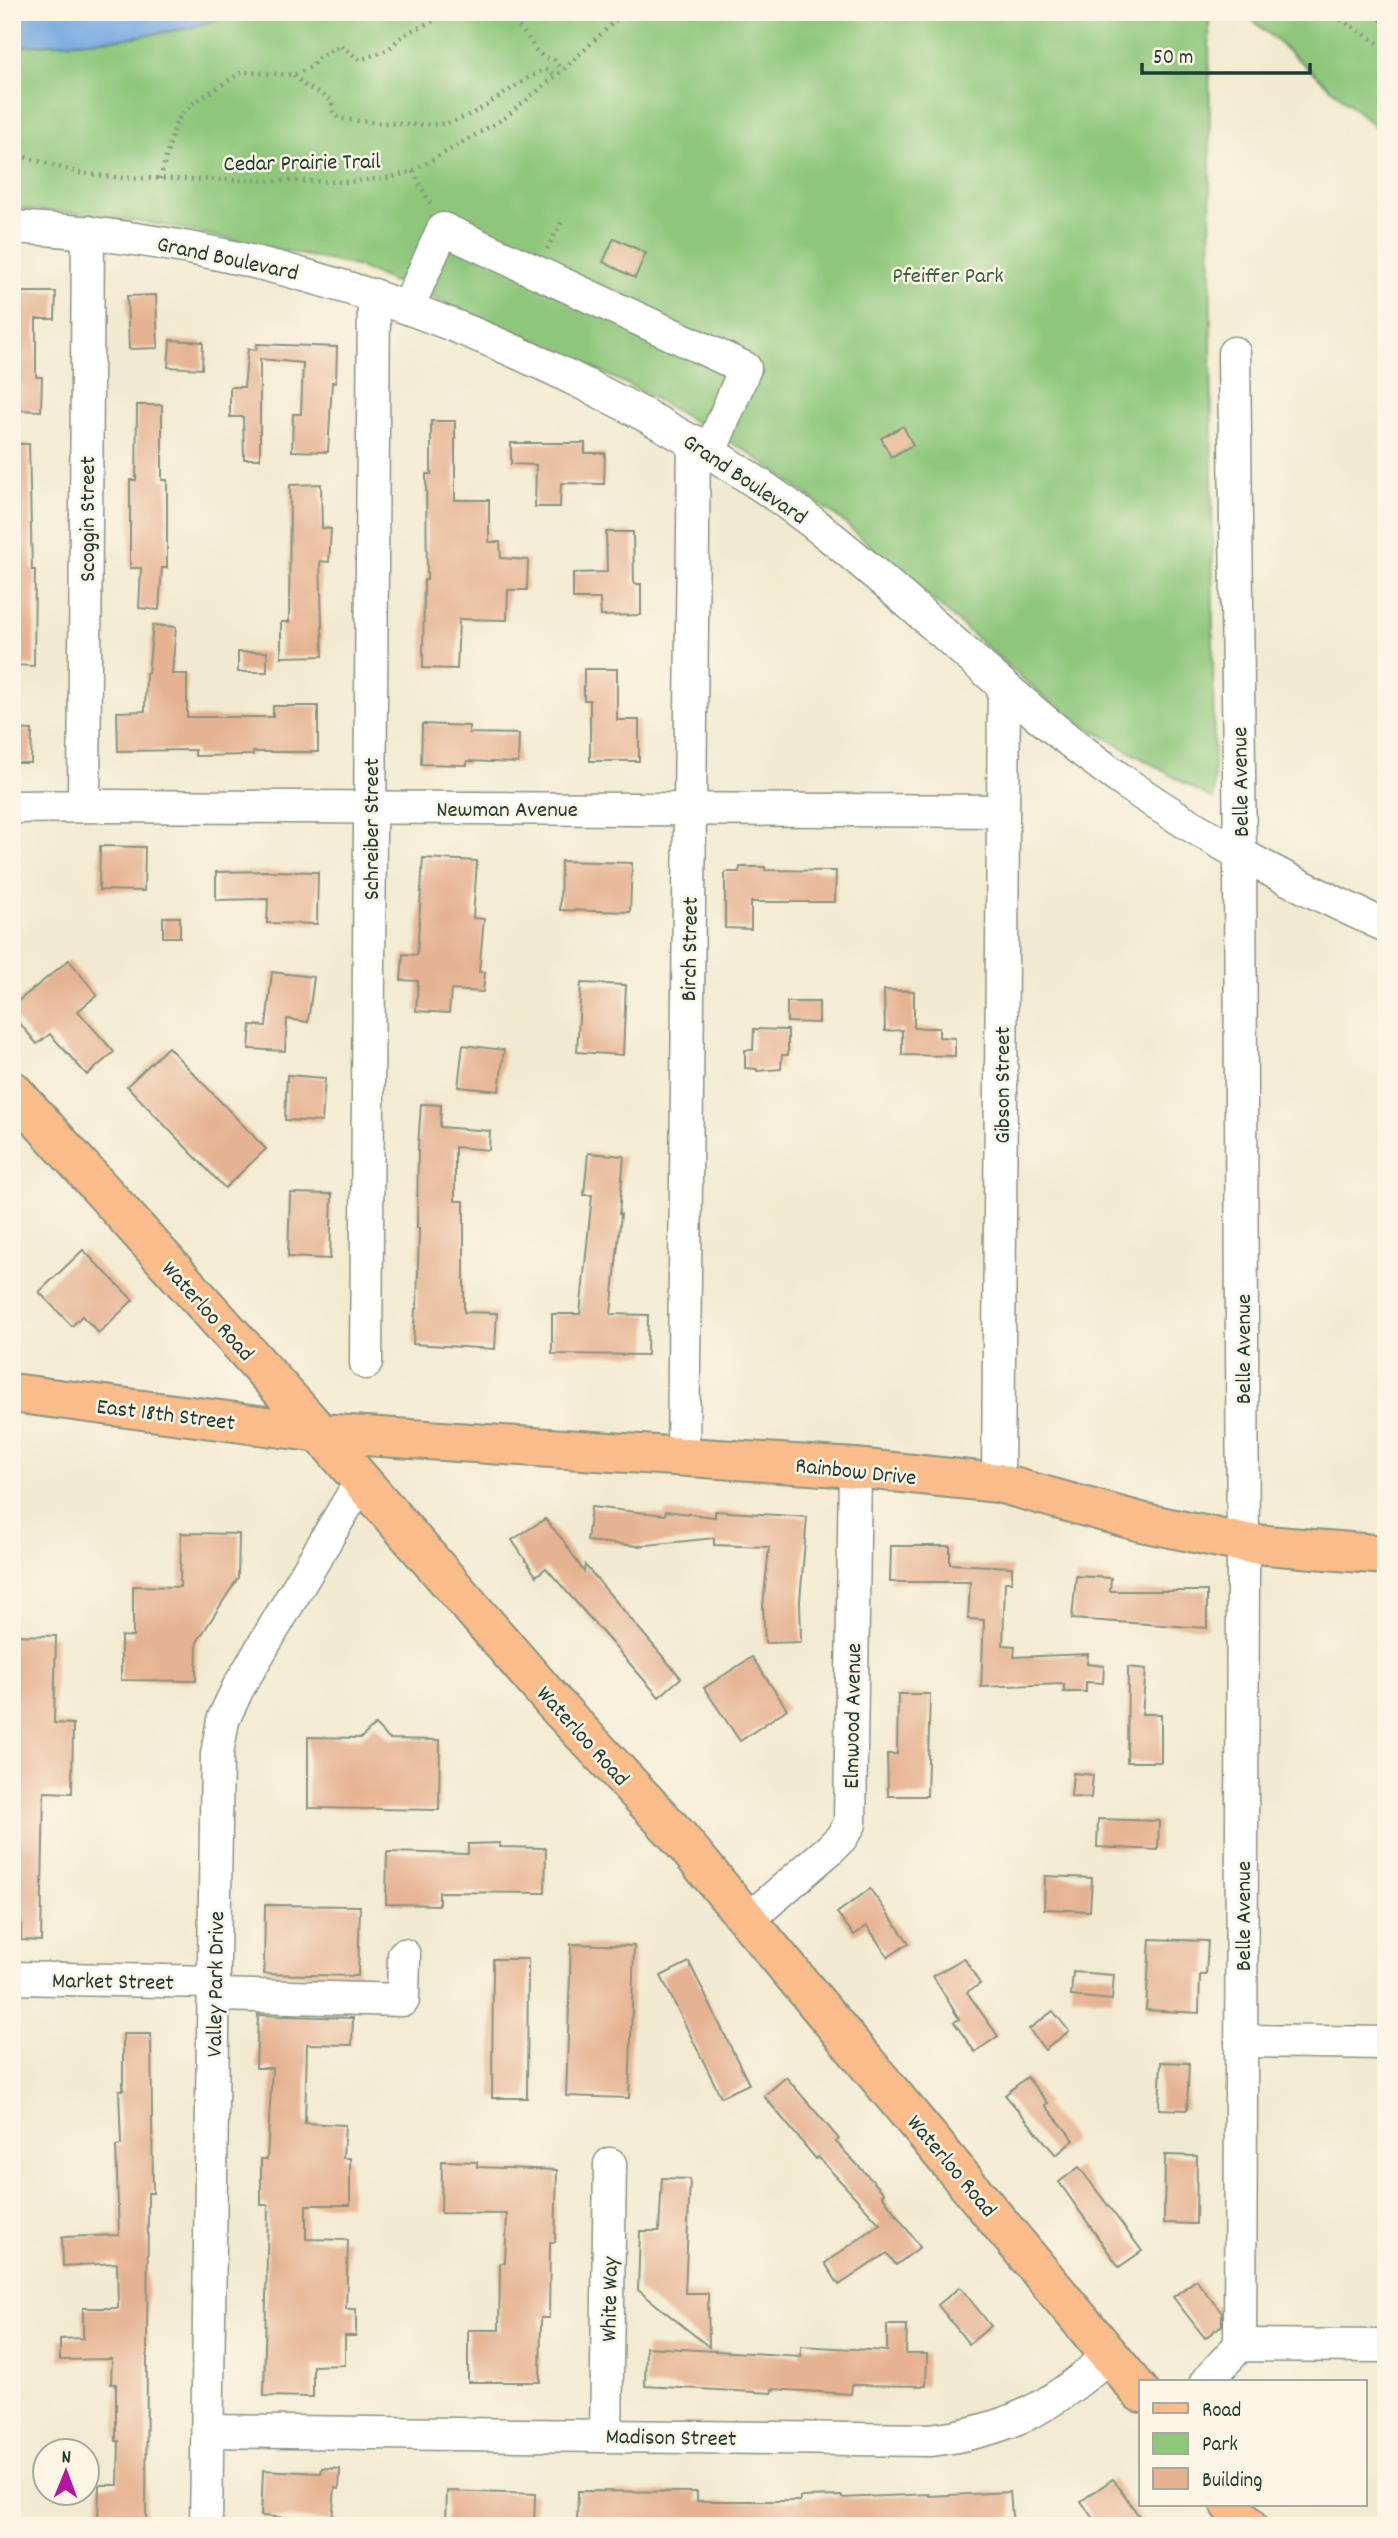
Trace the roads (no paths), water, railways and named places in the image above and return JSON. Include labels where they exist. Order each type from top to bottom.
[{"type":"main road","name":"Waterloo Road","points":[[12,1090],[320,1433],[555,1704],[677,1835],[1139,2390]]},
{"type":"main road","name":"East 18th Street","points":[[12,1393],[320,1433]]},
{"type":"main road","name":"Rainbow Drive","points":[[320,1433],[855,1468],[998,1483],[1141,1522],[1243,1543],[1386,1555]]},
{"type":"main road","points":[[1231,2506],[1247,2526]]},
{"type":"street","name":"Grand Boulevard","points":[[12,227],[88,232],[165,243],[305,273],[476,333],[556,369],[702,447],[825,532],[1004,687],[1129,786],[1240,854],[1325,899],[1386,926]]},
{"type":"street","points":[[408,307],[443,229],[745,368],[702,447]]},
{"type":"street","name":"Scoggin Street","points":[[84,806],[88,232]]},
{"type":"street","name":"Schreiber Street","points":[[366,1363],[374,295]]},
{"type":"street","name":"Belle Avenue","points":[[1234,353],[1240,854],[1243,1543],[1240,2345]]},
{"type":"street","name":"Birch Street","points":[[683,1457],[690,809],[702,447]]},
{"type":"street","name":"Gibson Street","points":[[998,1483],[1004,687]]},
{"type":"street","name":"Newman Avenue","points":[[12,807],[1003,811]]},
{"type":"street","name":"Elmwood Avenue","points":[[749,1919],[829,1850],[850,1824],[855,1468]]},
{"type":"street","name":"Valley Park Drive","points":[[206,2526],[217,1754],[223,1720],[250,1666],[361,1480]]},
{"type":"street","name":"Market Street","points":[[12,1979],[403,2000],[404,1955]]},
{"type":"street","points":[[1241,2041],[1386,2043]]},
{"type":"street","name":"White Way","points":[[606,2435],[610,2164]]},
{"type":"street","points":[[1208,2380],[1240,2345],[1386,2346]]},
{"type":"street","name":"Madison Street","points":[[208,2431],[930,2440],[995,2428],[1050,2403],[1081,2381],[1110,2354]]},
{"type":"water","points":[[12,12],[236,12],[190,28],[127,38],[23,46],[12,43]]},
{"type":"railway","points":[[1376,12],[1386,20]]},
{"type":"park label","name":"Pfeiffer Park","points":[[948,274]]}]
